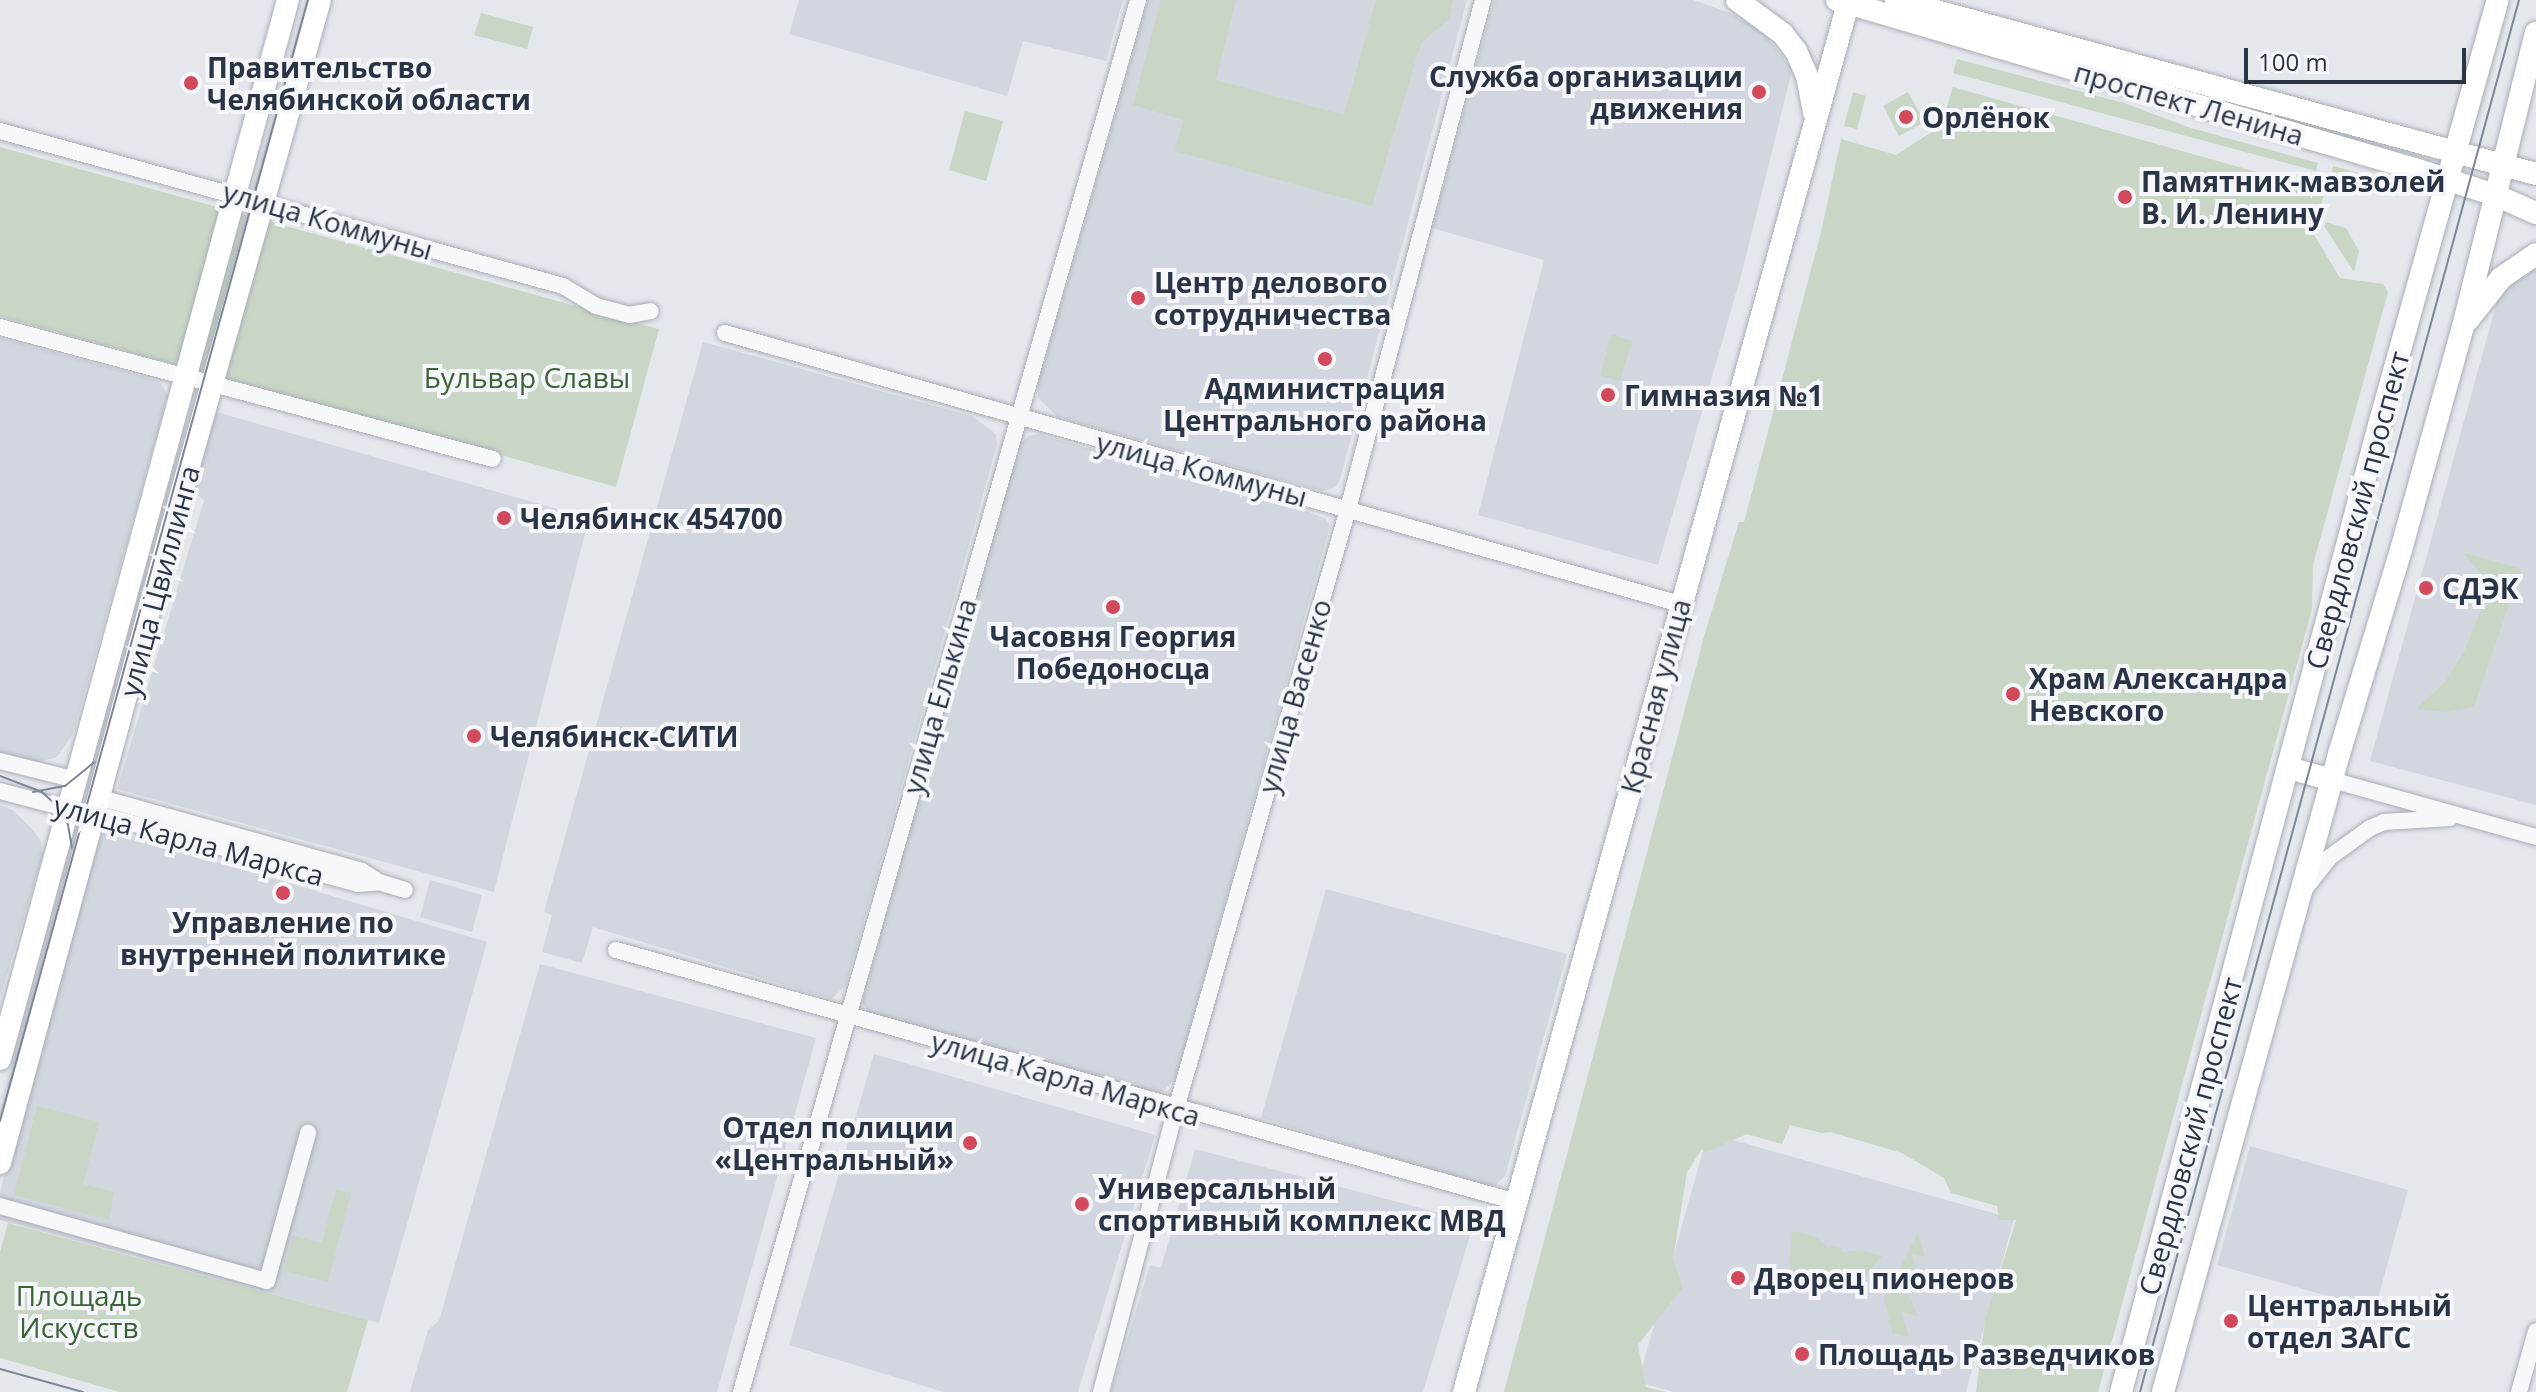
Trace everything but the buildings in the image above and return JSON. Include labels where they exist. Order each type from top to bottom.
[{"type":"main road","name":"улица Цвиллинга","points":[[0,1059],[288,0]]},
{"type":"main road","name":"улица Цвиллинга","points":[[0,1163],[262,201],[320,0]]},
{"type":"main road","points":[[1737,0],[1783,34],[1796,51],[1807,76],[1815,117]]},
{"type":"main road","name":"проспект Ленина","points":[[1896,0],[2536,174]]},
{"type":"main road","name":"Свердловский проспект","points":[[2121,1392],[2379,425],[2498,0]]},
{"type":"main road","name":"Красная улица","points":[[1464,1392],[1815,117],[1844,1]]},
{"type":"main road","name":"проспект Ленина","points":[[1844,1],[2448,180],[2495,195],[2536,213]]},
{"type":"main road","name":"Свердловский проспект","points":[[2163,1392],[2332,780],[2463,327],[2536,33]]},
{"type":"main road","points":[[2463,327],[2501,278],[2536,254]]},
{"type":"main road","points":[[2289,768],[2332,780]]},
{"type":"main road","name":"улица Карла Маркса","points":[[76,780],[99,806]]},
{"type":"main road","name":"улица Карла Маркса","points":[[68,809],[99,806]]},
{"type":"street","name":"улица Елькина","points":[[741,1392],[1138,0]]},
{"type":"street","name":"улица Васенко","points":[[1101,1392],[1176,1109],[1348,509],[1483,0]]},
{"type":"street","name":"улица Коммуны","points":[[0,131],[563,286],[596,306],[629,315],[651,311]]},
{"type":"street","points":[[0,327],[493,459]]},
{"type":"street","name":"улица Коммуны","points":[[725,333],[1680,604]]},
{"type":"street","name":"улица Карла Маркса","points":[[0,761],[76,780]]},
{"type":"street","points":[[2332,780],[2536,837]]},
{"type":"street","name":"улица Карла Маркса","points":[[0,791],[68,809]]},
{"type":"street","name":"улица Карла Маркса","points":[[99,806],[362,871],[379,882],[405,890]]},
{"type":"street","points":[[2303,891],[2330,857],[2370,828],[2384,822],[2461,817]]},
{"type":"street","name":"улица Карла Маркса","points":[[616,950],[1517,1202]]},
{"type":"street","points":[[0,1206],[267,1281],[308,1133]]},
{"type":"street","points":[[2519,1392],[2536,1331]]},
{"type":"shaded area","points":[[799,0],[1123,0],[1106,61],[1023,41],[1007,96],[789,34]]},
{"type":"shaded area","points":[[1148,0],[1467,0],[1341,476],[1331,489],[1322,491],[1058,417],[1038,398],[1038,385]]},
{"type":"shaded area","points":[[1494,0],[1693,0],[1730,13],[1765,33],[1792,70],[1741,276],[1658,565],[1478,515],[1544,260],[1432,228]]},
{"type":"shaded area","points":[[2536,266],[2536,805],[2370,761],[2498,298],[2508,284]]},
{"type":"shaded area","points":[[0,338],[159,381],[168,395],[73,734],[57,757],[32,764],[0,755]]},
{"type":"shaded area","points":[[703,342],[972,416],[996,434],[997,445],[846,985],[831,999],[593,927],[582,963],[542,952],[552,915],[544,912]]},
{"type":"shaded area","points":[[216,412],[589,518],[494,892],[117,789],[204,500],[193,492]]},
{"type":"shaded area","points":[[1039,434],[1304,510],[1326,519],[1330,526],[1176,1078],[1160,1094],[870,1014],[862,1003],[1014,449],[1029,436]]},
{"type":"shaded area","points":[[0,805],[14,811],[33,830],[40,839],[43,854],[0,999]]},
{"type":"shaded area","points":[[107,829],[487,942],[379,1323],[0,1220],[0,1192],[96,842]]},
{"type":"shaded area","points":[[430,880],[482,895],[472,932],[420,917]]},
{"type":"shaded area","points":[[1326,889],[1567,954],[1505,1176],[1495,1185],[1485,1186],[1261,1118]]},
{"type":"shaded area","points":[[540,964],[816,1038],[717,1392],[410,1392],[428,1330],[439,1321]]},
{"type":"shaded area","points":[[874,1054],[1155,1135],[1078,1392],[944,1392],[789,1345]]},
{"type":"shaded area","points":[[1708,1133],[2014,1219],[1966,1392],[1674,1392],[1638,1382]]},
{"type":"shaded area","points":[[2250,1146],[2408,1190],[2375,1309],[2217,1265]]},
{"type":"shaded area","points":[[1195,1149],[1474,1222],[1423,1392],[1111,1392],[1150,1265],[1161,1268]]},
{"type":"green space","points":[[1161,0],[1236,0],[1216,80],[1344,115],[1376,0],[1453,0],[1449,19],[1421,43],[1372,206],[1175,151],[1183,120],[1133,105]]},
{"type":"green space","points":[[481,13],[533,27],[527,49],[474,35]]},
{"type":"green space","points":[[1957,59],[2124,103],[2191,128],[2318,163],[2316,171],[1953,73]]},
{"type":"green space","points":[[1953,87],[2325,191],[2313,233],[2340,278],[2383,284],[2388,292],[2313,565],[2312,609],[2098,1392],[1976,1392],[1985,1320],[2016,1220],[1999,1220],[1997,1206],[1951,1193],[1944,1178],[1902,1153],[1830,1132],[1790,1125],[1782,1144],[1747,1134],[1706,1152],[1702,1149],[1687,1172],[1673,1259],[1683,1287],[1638,1345],[1646,1387],[1666,1392],[1504,1392],[1705,633],[1739,522],[1744,522],[1821,232],[1841,139],[1896,155],[1941,126]]},
{"type":"green space","points":[[1853,92],[1866,96],[1857,129],[1844,126]]},
{"type":"green space","points":[[1908,92],[1925,122],[1899,136],[1883,106]]},
{"type":"green space","points":[[965,111],[1003,121],[986,181],[949,170]]},
{"type":"green space","name":"Бульвар Славы","points":[[0,147],[659,329],[616,487],[0,316]]},
{"type":"green space","points":[[2333,166],[2396,183],[2393,193],[2331,176]]},
{"type":"green space","points":[[2326,222],[2346,228],[2359,251],[2354,272],[2324,226]]},
{"type":"green space","points":[[1612,334],[1632,341],[1620,381],[1600,375]]},
{"type":"green space","points":[[2462,552],[2521,569],[2474,707],[2447,712],[2416,709],[2445,682],[2464,652],[2491,585]]},
{"type":"green space","points":[[37,1106],[99,1122],[83,1184],[115,1192],[108,1220],[14,1195]]},
{"type":"green space","points":[[336,1189],[351,1193],[328,1282],[284,1271],[293,1236],[322,1243]]},
{"type":"green space","name":"Площадь Искусств","points":[[8,1223],[368,1320],[347,1392],[120,1392],[0,1358],[0,1252]]},
{"type":"green space","points":[[1792,1231],[1816,1237],[1829,1248],[1831,1245],[1842,1248],[1843,1252],[1859,1250],[1882,1256],[1854,1289],[1796,1275],[1789,1265]]},
{"type":"green space","points":[[1918,1232],[1925,1257],[1912,1254],[1919,1283],[1904,1279],[1917,1316],[1901,1312],[1909,1337],[1893,1334],[1884,1300]]},
{"type":"tram line","points":[[0,1121],[308,0]]},
{"type":"tram line","points":[[2140,1392],[2519,0]]},
{"type":"tram line","points":[[33,792],[65,786],[95,762]]},
{"type":"tram line","points":[[0,776],[42,792],[60,809],[68,825],[72,848]]},
{"type":"tram line","points":[[0,1369],[83,1392]]},
{"type":"place","name":"Правительство Челябинской области","points":[[191,83]]},
{"type":"place","name":"Служба организации движения","points":[[1759,92]]},
{"type":"place","name":"Орлёнок","points":[[1906,117]]},
{"type":"place","name":"Памятник-мавзолей В. И. Ленину","points":[[2125,197]]},
{"type":"place","name":"Центр делового сотрудничества","points":[[1138,298]]},
{"type":"place","name":"Администрация Центрального района","points":[[1325,359]]},
{"type":"place","name":"Гимназия №1","points":[[1608,395]]},
{"type":"place","name":"Челябинск 454700","points":[[504,518]]},
{"type":"place","name":"СДЭК","points":[[2426,588]]},
{"type":"place","name":"Часовня Георгия Победоносца","points":[[1113,607]]},
{"type":"place","name":"Храм Александра Невского","points":[[2013,694]]},
{"type":"place","name":"Челябинск-СИТИ","points":[[474,736]]},
{"type":"place","name":"Управление по внутренней политике","points":[[283,893]]},
{"type":"place","name":"Отдел полиции «Центральный»","points":[[970,1143]]},
{"type":"place","name":"Универсальный спортивный комплекс МВД","points":[[1082,1204]]},
{"type":"place","name":"Дворец пионеров","points":[[1738,1278]]},
{"type":"place","name":"Центральный отдел ЗАГС","points":[[2231,1321]]},
{"type":"place","name":"Площадь Разведчиков","points":[[1802,1354]]}]
